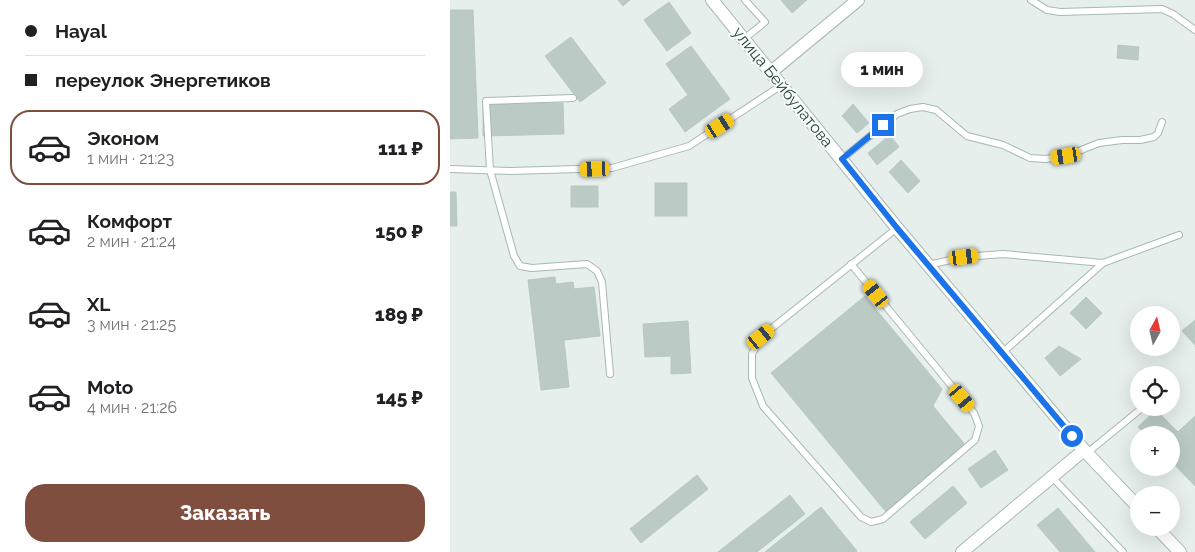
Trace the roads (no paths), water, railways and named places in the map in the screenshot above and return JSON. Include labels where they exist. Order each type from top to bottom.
[{"type":"street","name":"улица Бейбулатова","points":[[712,0],[928,265],[1086,452],[1130,498]]},
{"type":"street","points":[[771,72],[858,0]]},
{"type":"street","points":[[962,552],[1052,477],[1086,452]]},
{"type":"street","points":[[1165,536],[1180,552]]},
{"type":"lane","points":[[744,39],[765,22],[745,0]]},
{"type":"lane","points":[[1031,0],[1047,10],[1060,12],[1162,10],[1172,14],[1195,30]]},
{"type":"lane","points":[[450,169],[510,171],[612,168],[689,146],[782,86]]},
{"type":"lane","points":[[573,98],[486,101],[490,170],[514,256],[520,266],[532,268],[587,264],[597,271],[602,282],[610,374]]},
{"type":"lane","points":[[842,159],[897,114],[923,107],[936,110],[967,136],[1003,145],[1030,158],[1046,159],[1066,156],[1099,143],[1154,137],[1158,133],[1162,122]]},
{"type":"lane","points":[[851,264],[974,412],[978,426],[975,440],[883,520],[871,522],[861,517],[763,406],[752,378],[752,354],[761,337],[851,264],[897,228]]},
{"type":"lane","points":[[1002,353],[1103,263],[1179,235]]},
{"type":"lane","points":[[928,265],[964,257],[1003,254],[1103,263]]},
{"type":"lane","points":[[1086,452],[1132,416]]},
{"type":"lane","points":[[1052,477],[1123,552]]}]
